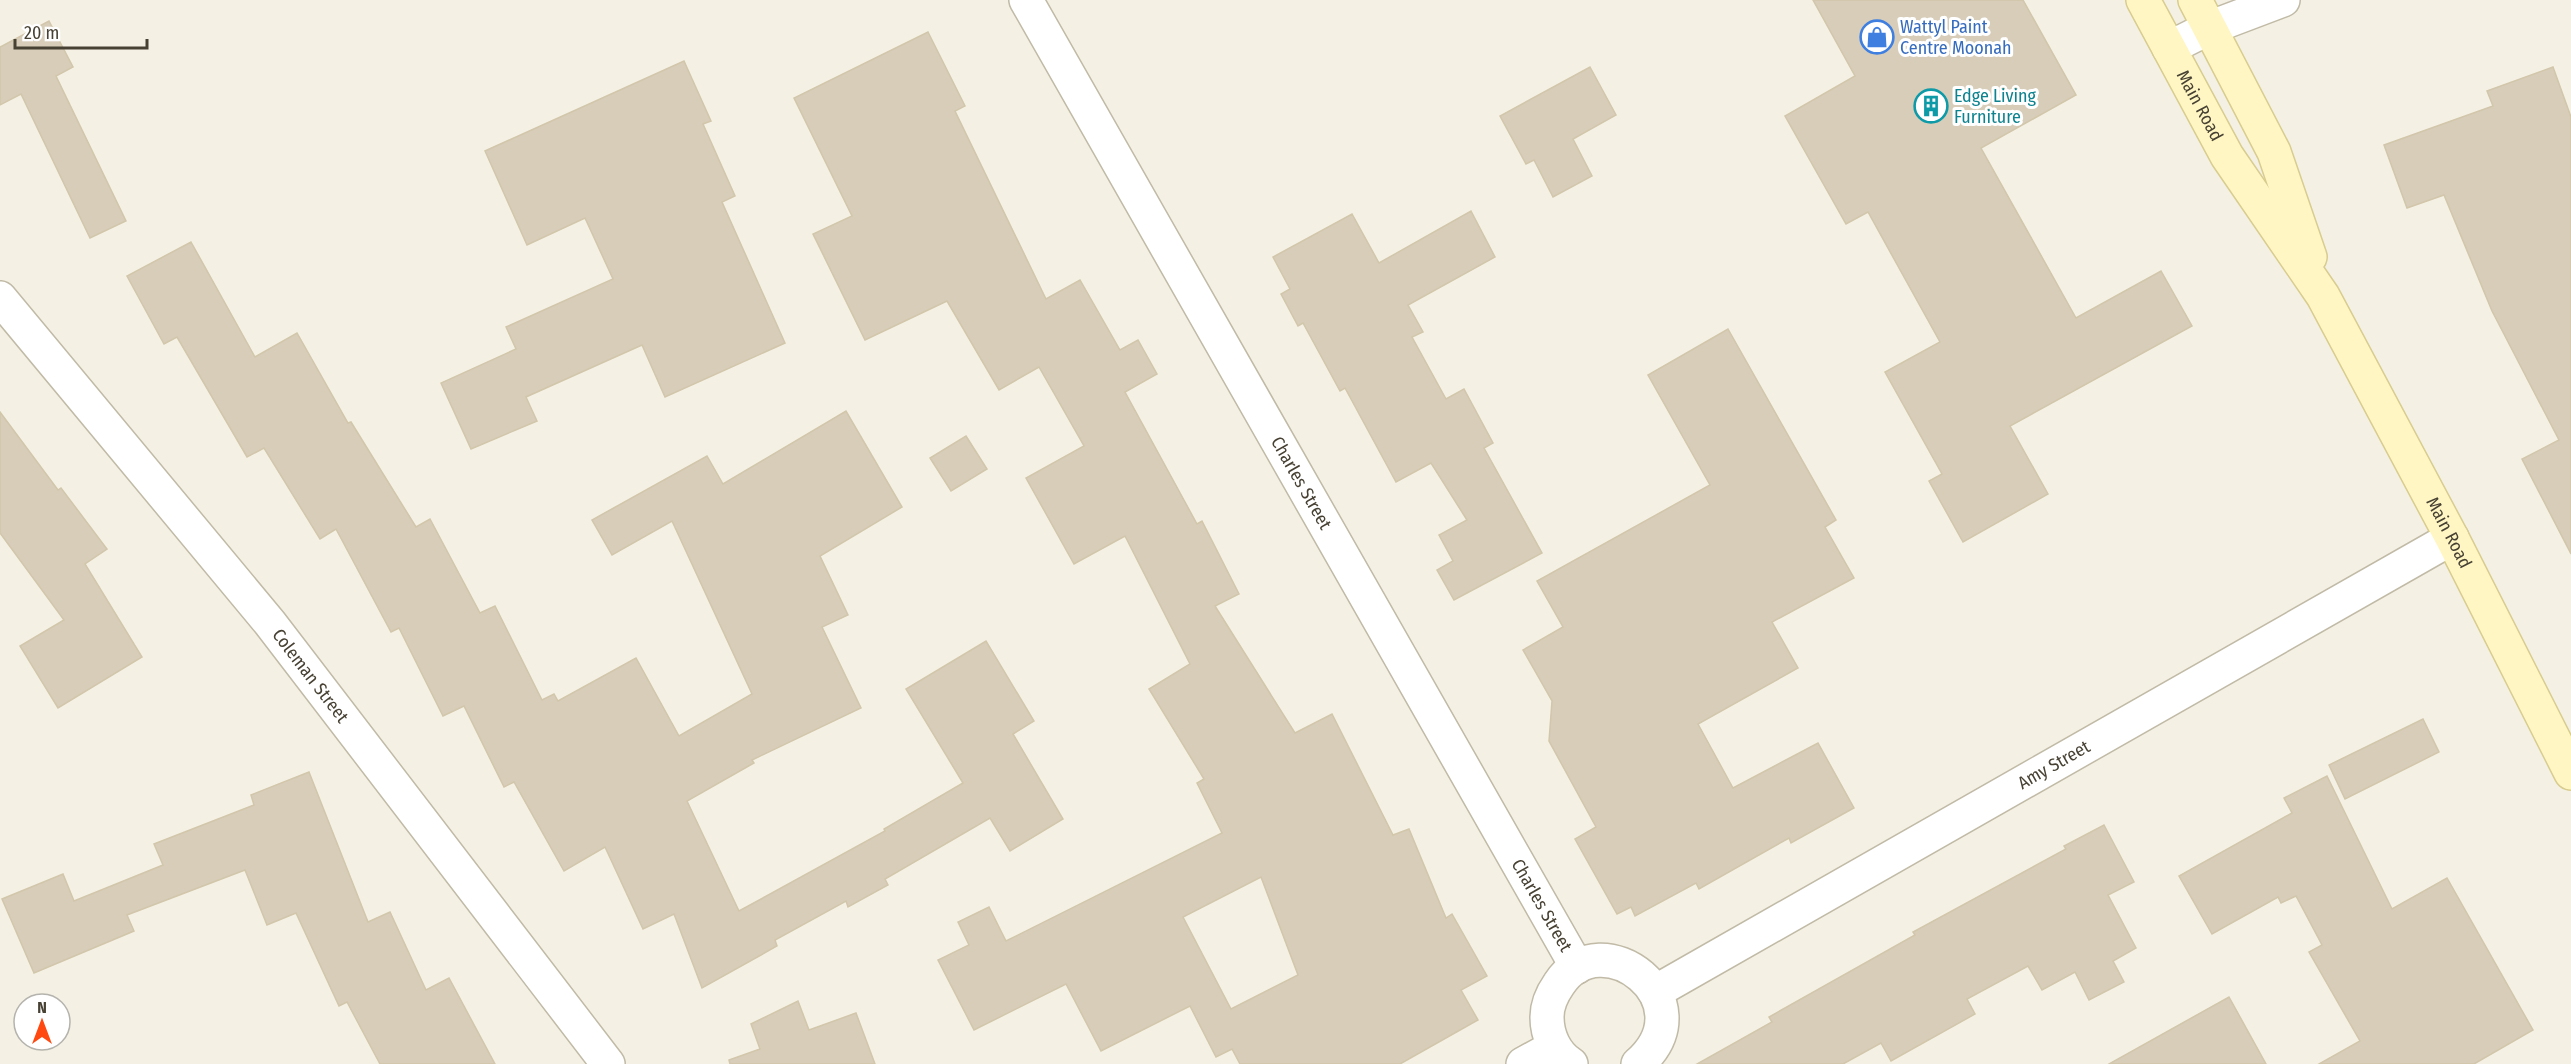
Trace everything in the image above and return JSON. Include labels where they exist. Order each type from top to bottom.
[{"type":"main road","name":"Main Road","points":[[2143,0],[2227,156],[2323,296],[2452,538],[2571,773]]},
{"type":"main road","name":"Main Road","points":[[2202,14],[2274,152],[2323,296]]},
{"type":"street","name":"Charles Street","points":[[1026,0],[1577,967]]},
{"type":"street","points":[[2169,48],[2202,14],[2283,0]]},
{"type":"street","name":"Coleman Street","points":[[0,298],[270,623],[608,1064]]},
{"type":"street","name":"Amy Street","points":[[1655,992],[2452,538]]},
{"type":"street","points":[[1523,1064],[1563,1055],[1547,1030],[1547,1011],[1552,993],[1562,978],[1577,967],[1595,961],[1612,961],[1630,966],[1645,977],[1661,1007],[1661,1025],[1657,1041],[1648,1055],[1638,1064]]},
{"type":"building","points":[[1813,0],[2023,0],[2076,95],[1981,148],[2076,318],[2161,271],[2192,326],[2010,426],[2048,494],[1963,542],[1929,481],[1942,474],[1885,372],[1940,342],[1868,212],[1846,224],[1785,116],[1855,76]]},
{"type":"building","points":[[49,21],[73,67],[56,76],[126,221],[90,238],[21,94],[0,105],[0,47]]},
{"type":"building","points":[[928,32],[965,106],[955,111],[1046,299],[1080,280],[1120,350],[1138,340],[1157,374],[1125,392],[1197,524],[1202,521],[1239,594],[1215,606],[1295,733],[1332,714],[1393,835],[1409,829],[1446,918],[1452,914],[1487,976],[1461,990],[1478,1020],[1400,1064],[1240,1064],[1232,1049],[1216,1057],[1190,1006],[1101,1051],[1066,984],[974,1030],[938,960],[969,945],[958,922],[989,907],[1006,941],[1222,833],[1197,783],[1204,779],[1149,689],[1190,664],[1125,536],[1074,564],[1026,478],[1084,446],[1039,367],[999,390],[947,301],[865,340],[813,234],[852,216],[794,98]],"holes":[[[1261,877],[1298,975],[1231,1009],[1183,917]]]},
{"type":"building","points":[[684,61],[711,121],[703,124],[735,196],[722,202],[785,343],[665,397],[642,345],[526,397],[537,421],[471,449],[441,383],[516,349],[506,327],[613,279],[585,218],[527,245],[485,151]]},
{"type":"building","points":[[1590,67],[1616,115],[1573,139],[1592,176],[1553,197],[1534,160],[1526,164],[1500,116]]},
{"type":"building","points":[[2553,67],[2571,117],[2571,554],[2522,459],[2559,440],[2492,311],[2444,195],[2407,208],[2384,145],[2493,106],[2487,91]]},
{"type":"building","points":[[1471,211],[1495,257],[1408,305],[1423,332],[1412,337],[1446,399],[1464,389],[1493,443],[1484,448],[1542,553],[1454,600],[1437,570],[1453,561],[1439,535],[1467,520],[1431,463],[1396,482],[1345,388],[1340,391],[1303,323],[1298,326],[1281,294],[1290,289],[1273,257],[1352,214],[1379,263]]},
{"type":"building","points":[[191,242],[255,357],[297,333],[348,423],[351,422],[416,527],[430,519],[480,613],[495,606],[542,700],[554,694],[558,701],[636,658],[679,736],[752,694],[672,521],[612,555],[592,520],[707,456],[723,484],[846,411],[902,507],[820,556],[848,615],[822,627],[861,708],[752,760],[754,763],[687,801],[739,911],[885,831],[884,829],[963,783],[906,689],[986,641],[1034,721],[1013,734],[1063,819],[1010,851],[990,818],[885,879],[888,885],[848,907],[846,901],[775,940],[777,946],[702,988],[674,914],[643,929],[605,847],[564,871],[514,782],[504,787],[464,706],[443,716],[399,628],[391,632],[336,529],[320,539],[264,448],[247,457],[177,337],[164,344],[127,276]]},
{"type":"building","points":[[1728,329],[1836,520],[1825,527],[1854,578],[1772,622],[1798,668],[1698,724],[1733,788],[1818,743],[1854,808],[1791,843],[1789,838],[1699,889],[1696,883],[1635,916],[1631,907],[1617,914],[1575,839],[1596,827],[1549,741],[1552,701],[1523,650],[1563,627],[1537,581],[1710,485],[1648,375]]},
{"type":"building","points":[[0,412],[58,490],[61,488],[107,549],[85,564],[142,657],[58,708],[20,646],[64,620],[0,533]]},
{"type":"building","points":[[966,436],[987,469],[951,491],[930,458]]},
{"type":"building","points":[[2423,719],[2439,752],[2345,799],[2329,765]]},
{"type":"building","points":[[309,772],[368,922],[390,912],[426,990],[449,978],[495,1064],[380,1064],[347,1002],[339,1006],[296,913],[267,925],[245,870],[127,915],[134,931],[34,973],[2,899],[63,874],[74,901],[163,865],[154,844],[254,805],[251,795]]},
{"type":"building","points":[[2327,776],[2392,909],[2447,878],[2533,1030],[2474,1064],[2319,1064],[2360,1041],[2309,952],[2322,945],[2296,896],[2281,903],[2278,897],[2212,934],[2179,876],[2292,813],[2284,798]]},
{"type":"building","points":[[2104,825],[2134,882],[2108,895],[2136,948],[2113,961],[2124,982],[2089,1000],[2075,972],[2042,990],[2028,966],[1967,999],[1975,1014],[1891,1061],[1881,1043],[1843,1064],[1697,1064],[1772,1022],[1769,1017],[1915,935],[1913,932],[2066,849],[2064,846]]},
{"type":"building","points":[[2229,997],[2266,1064],[2109,1064]]},
{"type":"building","points":[[798,1001],[809,1030],[856,1013],[875,1064],[730,1064],[729,1060],[760,1049],[751,1024]]},
{"type":"place","name":"Wattyl Paint Centre Moonah","points":[[1877,37]]},
{"type":"place","name":"Edge Living Furniture","points":[[1931,106]]}]
